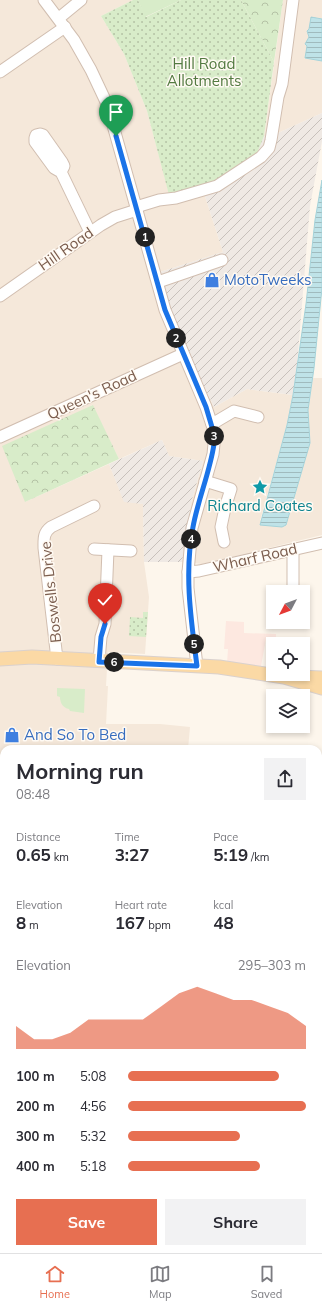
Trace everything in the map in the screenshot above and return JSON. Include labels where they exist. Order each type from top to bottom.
[{"type":"main road","points":[[0,659],[32,657],[99,662],[197,666],[266,675]]},
{"type":"main road","points":[[310,678],[322,678]]},
{"type":"main road","points":[[295,681],[322,688]]},
{"type":"street","points":[[44,0],[74,40],[91,70],[107,104],[165,310],[212,424],[214,444],[192,528],[188,572],[188,588],[197,666]]},
{"type":"street","points":[[0,72],[62,22],[81,0]]},
{"type":"street","name":"Hill Road","points":[[0,296],[90,232],[115,217],[159,200],[176,198],[217,186],[261,157],[269,148],[273,129],[278,96],[282,84],[293,0]]},
{"type":"street","points":[[61,172],[90,232]]},
{"type":"street","points":[[158,282],[222,260]]},
{"type":"street","name":"Queen's Road","points":[[0,437],[183,354]]},
{"type":"street","points":[[212,424],[234,411],[258,417]]},
{"type":"street","points":[[205,481],[231,489],[224,508],[221,527],[224,542]]},
{"type":"street","name":"Boswells Drive","points":[[57,659],[44,548],[44,535],[51,527],[94,506]]},
{"type":"street","name":"Wharf Road","points":[[188,572],[199,571],[322,543]]},
{"type":"street","points":[[94,549],[131,551]]},
{"type":"street","points":[[99,662],[101,637],[105,624],[108,550]]},
{"type":"street","points":[[293,550],[294,585]]},
{"type":"shaded area","points":[[0,0],[133,0],[101,16],[124,54],[147,111],[169,194],[202,187],[223,252],[160,272],[191,360],[214,407],[247,389],[293,395],[287,425],[260,521],[310,443],[308,410],[313,378],[322,378],[322,535],[202,564],[182,562],[191,503],[203,461],[169,456],[162,440],[119,459],[92,405],[25,502],[109,464],[124,501],[143,504],[144,562],[149,597],[145,654],[108,652],[106,724],[160,724],[190,727],[188,745],[0,745]]},
{"type":"shaded area","points":[[283,0],[322,0],[322,113],[278,133],[264,136]]},
{"type":"shaded area","points":[[322,113],[322,141],[310,206],[296,378],[293,395],[247,389],[214,407],[175,324],[160,272],[223,252],[202,187],[236,169],[256,153],[264,136],[278,133]]},
{"type":"shaded area","points":[[162,440],[169,456],[203,461],[191,503],[182,562],[144,562],[143,504],[124,502],[109,464]]},
{"type":"shaded area","points":[[226,621],[244,622],[244,633],[276,634],[276,637],[266,637],[261,666],[227,663],[228,649],[224,649]]},
{"type":"green space","name":"Hill Road Allotments","points":[[133,0],[138,0],[146,17],[181,0],[241,0],[274,62],[264,136],[257,153],[236,169],[215,181],[169,195],[147,111],[124,54],[101,16]]},
{"type":"green space","points":[[138,0],[181,0],[145,17]]},
{"type":"green space","points":[[241,0],[283,0],[274,62]]},
{"type":"green space","points":[[93,405],[119,459],[25,502],[2,446]]},
{"type":"green space","points":[[143,612],[148,612],[146,637],[129,636],[130,617],[143,618]]},
{"type":"green space","points":[[57,688],[85,689],[84,713],[70,711],[64,706],[61,703],[60,697],[57,696]]},
{"type":"water","points":[[311,17],[322,19],[322,61],[305,58],[307,46],[305,44],[309,37],[307,31],[309,29]]},
{"type":"water","points":[[322,180],[322,288],[308,410],[310,443],[286,525],[282,527],[260,525],[287,425],[293,395],[306,304],[315,220]]},
{"type":"place","name":"MotoTweeks","points":[[212,280]]},
{"type":"place","name":"Richard Coates","points":[[260,487]]},
{"type":"place","name":"And So To Bed","points":[[12,735]]},
{"type":"route","points":[[105,624],[101,637],[99,662],[197,666],[188,588],[188,572],[192,528],[213,454],[214,444],[212,424],[206,407],[165,310],[116,136]]}]
